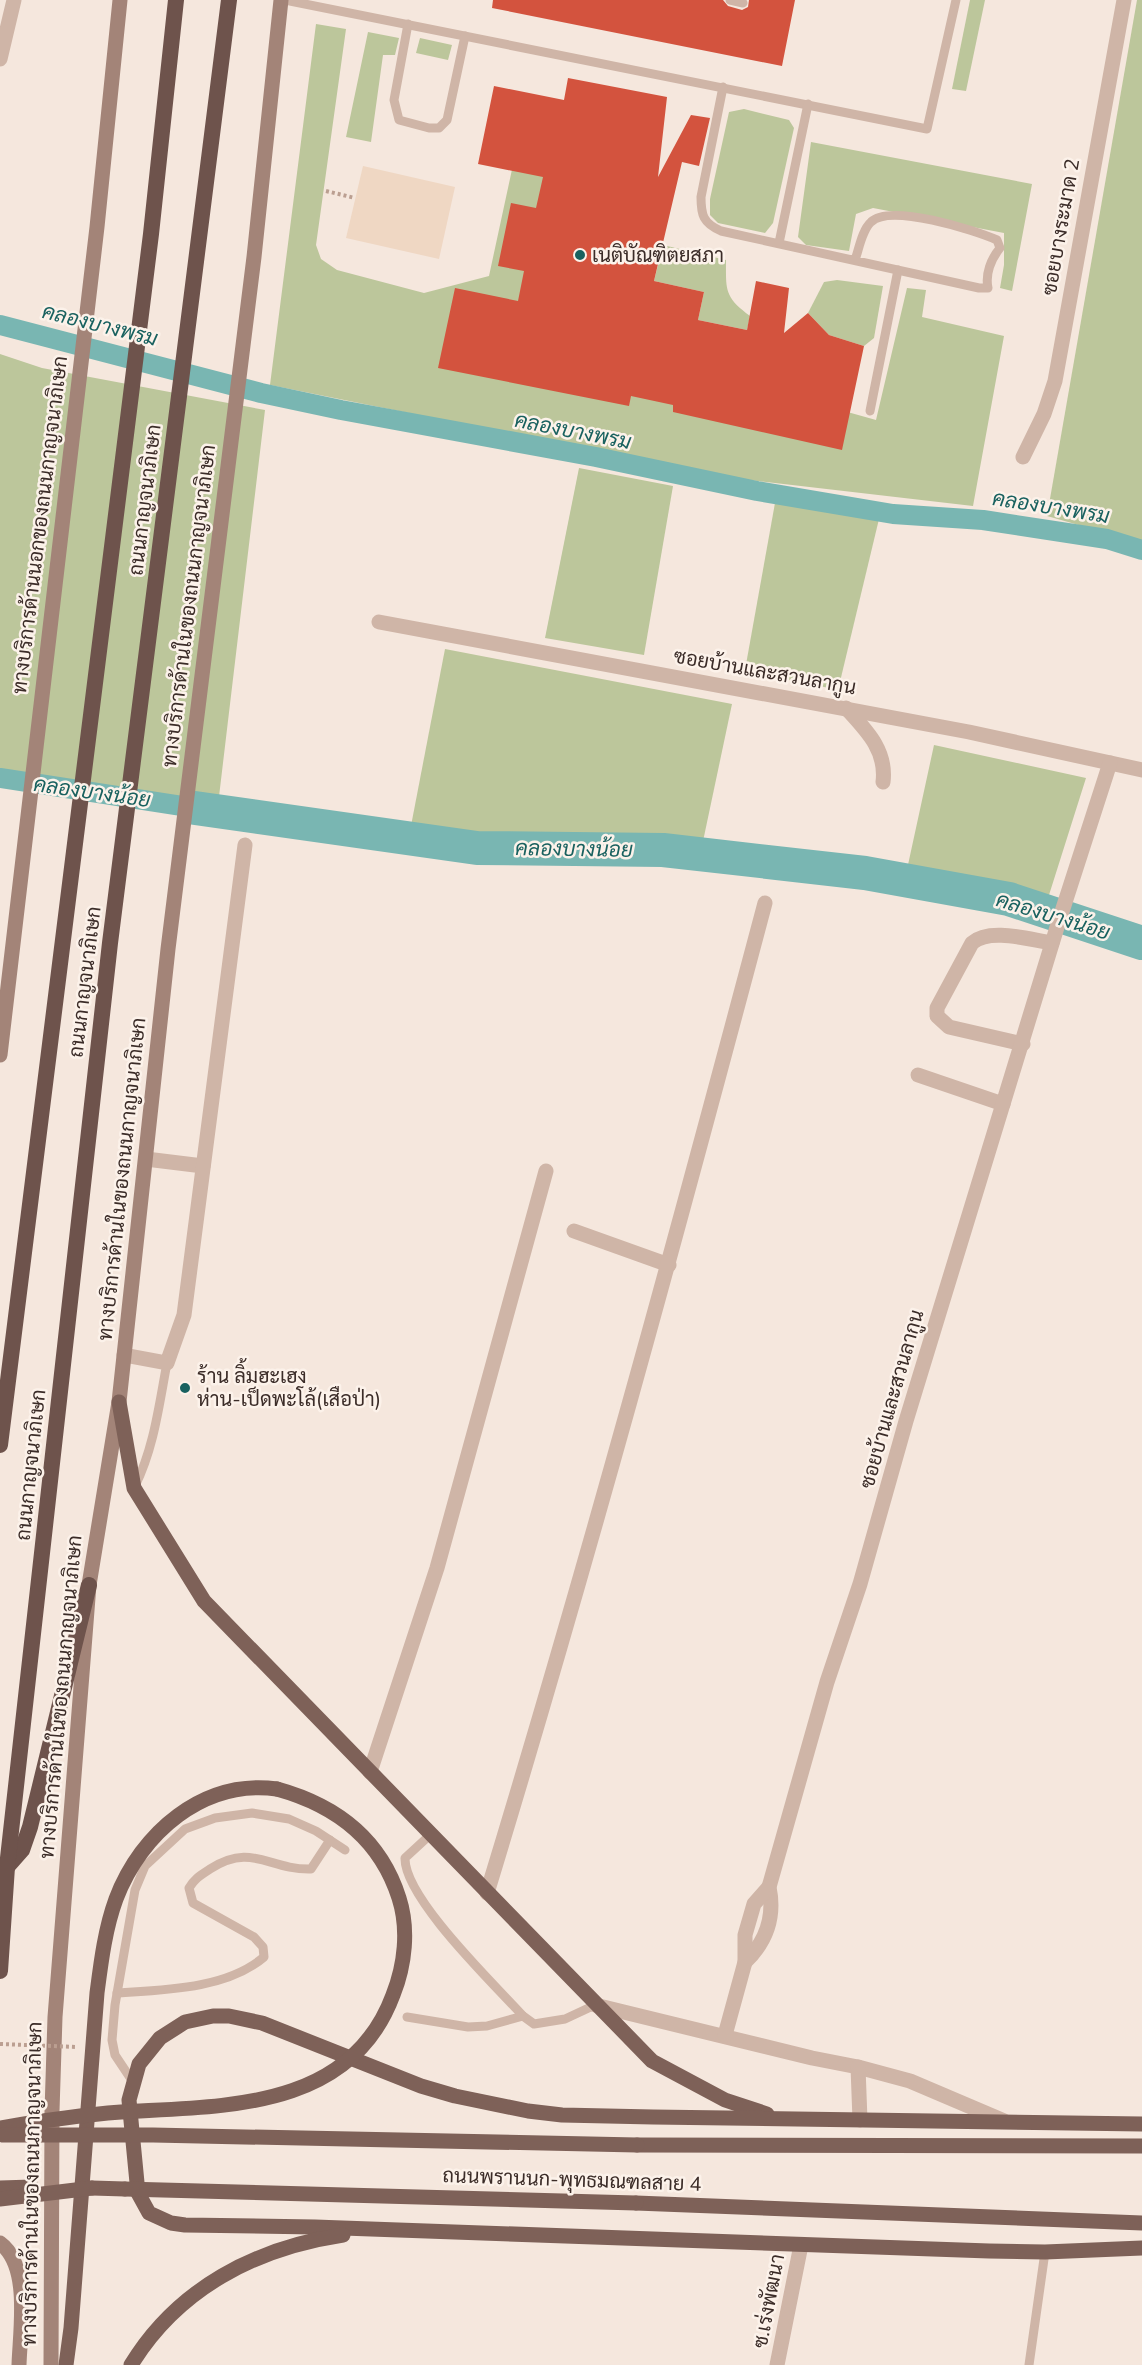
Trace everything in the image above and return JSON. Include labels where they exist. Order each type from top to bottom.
[{"type":"highway","name":"ถนนกาญจนาภิเษก","points":[[0,1445],[151,234],[176,0]]},
{"type":"highway","name":"ถนนกาญจนาภิเษก","points":[[0,1971],[8,1867],[110,943],[229,0]]},
{"type":"highway","points":[[8,1867],[21,1850],[30,1827],[89,1585]]},
{"type":"main road","name":"ทางบริการด้านนอกของถนนกาญจนาภิเษก","points":[[0,1055],[97,227],[120,0]]},
{"type":"main road","name":"ทางบริการด้านในของถนนกาญจนาภิเษก","points":[[51,2365],[52,2111],[55,2018],[89,1585],[119,1402],[168,950],[254,257],[283,0]]},
{"type":"main road","points":[[119,1402],[134,1488],[204,1601],[652,2061],[687,2082],[725,2100],[763,2113],[805,2120]]},
{"type":"main road","points":[[0,2128],[76,2116],[229,2106],[264,2100],[322,2078],[343,2065],[375,2032],[387,2012],[402,1968],[404,1924],[396,1888],[376,1850],[345,1818],[323,1805],[277,1789],[260,1787],[220,1793],[198,1802],[159,1831],[138,1854],[116,1900],[101,1959],[97,1994],[71,2328],[66,2365]]},
{"type":"main road","points":[[1142,2124],[562,2115],[490,2104],[421,2086],[262,2023],[229,2016],[199,2018],[172,2029],[149,2050],[139,2064],[129,2100],[136,2182],[142,2202],[158,2218],[185,2225],[375,2229],[1046,2252],[1142,2248]]},
{"type":"main road","name":"ถนนพรานนก-พุทธมณฑลสาย 4","points":[[0,2135],[165,2135],[637,2145],[1142,2146]]},
{"type":"main road","name":"ถนนพรานนก-พุทธมณฑลสาย 4","points":[[0,2188],[92,2188],[636,2203],[1142,2223]]},
{"type":"main road","points":[[0,2199],[92,2188]]},
{"type":"main road","points":[[131,2365],[165,2319],[200,2291],[236,2268],[270,2251],[303,2241],[375,2229]]},
{"type":"main road","points":[[0,2242],[6,2248],[19,2272],[19,2365]]},
{"type":"street","points":[[0,59],[14,0]]},
{"type":"street","name":"ซอยบางระมาด 2","points":[[1023,457],[1044,414],[1054,381],[1124,0]]},
{"type":"street","name":"ซอยบ้านและสวนลากูน","points":[[379,622],[846,708],[1142,770]]},
{"type":"street","points":[[846,708],[866,730],[882,755],[885,767],[884,782]]},
{"type":"street","name":"ซอยบ้านและสวนลากูน","points":[[725,2035],[745,1962],[762,1942],[772,1912],[769,1887],[826,1682],[860,1584],[906,1421],[1052,943],[1110,763]]},
{"type":"street","points":[[124,1354],[167,1363],[184,1315],[244,844]]},
{"type":"street","points":[[487,1893],[536,1731],[669,1265],[765,903]]},
{"type":"street","points":[[1023,1044],[949,1027],[940,1021],[937,1008],[972,943],[977,938],[1003,936],[1052,943]]},
{"type":"street","points":[[918,1075],[1003,1104]]},
{"type":"street","points":[[146,1159],[203,1166]]},
{"type":"street","points":[[370,1772],[437,1568],[546,1171]]},
{"type":"street","points":[[574,1231],[669,1265]]},
{"type":"street","points":[[595,2005],[858,2067],[910,2082],[1004,2121]]},
{"type":"street","points":[[858,2067],[860,2120]]},
{"type":"street","name":"ซ.เร่งพัฒนา","points":[[777,2365],[801,2245]]},
{"type":"lane","points":[[283,0],[927,129],[956,0]]},
{"type":"lane","points":[[730,0],[743,3]]},
{"type":"lane","points":[[408,24],[395,108],[399,120],[420,126],[439,128],[447,120],[465,36]]},
{"type":"lane","points":[[723,87],[701,197],[701,212],[710,226],[721,231],[898,270],[988,288],[986,281],[992,257],[1000,248],[997,240],[979,232],[912,217],[882,216],[871,221],[855,260]]},
{"type":"lane","points":[[779,243],[808,104]]},
{"type":"lane","points":[[870,411],[898,270]]},
{"type":"lane","points":[[134,1488],[144,1468],[154,1431],[167,1363]]},
{"type":"lane","points":[[134,2082],[115,2055],[112,2040],[117,1993],[135,1890],[145,1866],[185,1829],[215,1818],[252,1813],[289,1819],[345,1850]]},
{"type":"lane","points":[[430,1835],[405,1858],[405,1868],[410,1881],[436,1920],[523,2016],[534,2024],[550,2023],[595,2005]]},
{"type":"lane","points":[[117,1993],[162,1990],[210,1981],[255,1965],[264,1957],[263,1947],[254,1937],[193,1903],[189,1888],[195,1878],[228,1858],[234,1857],[311,1869],[330,1840]]},
{"type":"lane","points":[[406,2018],[468,2027],[487,2026],[523,2016]]},
{"type":"lane","points":[[1029,2365],[1046,2252]]},
{"type":"path","points":[[326,191],[355,198]]},
{"type":"path","points":[[0,2044],[76,2047]]},
{"type":"green space","points":[[970,0],[985,0],[966,91],[952,89]]},
{"type":"green space","points":[[1137,0],[1142,0],[1142,543],[1047,516]]},
{"type":"green space","points":[[316,24],[346,29],[316,245],[321,259],[337,270],[424,293],[489,276],[516,151],[564,159],[531,323],[876,420],[907,288],[926,290],[922,317],[1004,336],[973,506],[731,478],[270,385]]},
{"type":"green space","points":[[368,32],[399,38],[395,55],[383,55],[371,142],[346,137]]},
{"type":"green space","points":[[420,38],[452,45],[448,60],[416,53]]},
{"type":"green space","points":[[744,109],[789,120],[794,128],[773,223],[765,233],[718,223],[710,215],[710,199],[729,112]]},
{"type":"green space","points":[[811,142],[1032,184],[1012,291],[1000,288],[1004,265],[1004,233],[873,208],[856,214],[849,251],[806,245],[798,237]]},
{"type":"green space","points":[[663,245],[726,260],[728,292],[735,303],[750,316],[747,330],[698,320],[704,292],[654,281]]},
{"type":"green space","points":[[837,280],[883,286],[874,338],[864,346],[829,335],[808,313],[824,282]]},
{"type":"green space","points":[[0,354],[42,368],[265,410],[218,805],[0,770]]},
{"type":"green space","points":[[579,468],[673,486],[644,655],[545,638]]},
{"type":"green space","points":[[775,503],[879,519],[838,690],[745,670]]},
{"type":"green space","points":[[445,649],[732,704],[702,846],[474,841],[410,831]]},
{"type":"green space","points":[[934,745],[1086,778],[1049,895],[960,878],[906,874]]},
{"type":"shaded area","points":[[363,166],[455,187],[439,259],[346,238]]},
{"type":"building","points":[[493,0],[723,0],[728,6],[742,10],[748,7],[749,0],[795,0],[782,66],[492,8]]},
{"type":"building","name":"เนติบัณฑิตยสภา","points":[[568,78],[667,97],[658,177],[691,115],[710,118],[699,166],[682,162],[654,281],[704,292],[698,320],[747,330],[756,281],[789,288],[784,333],[808,313],[829,335],[864,346],[842,450],[673,412],[673,405],[631,396],[629,406],[438,368],[455,288],[518,301],[524,271],[498,266],[511,203],[536,208],[543,177],[478,164],[494,86],[564,100]]},
{"type":"waterway","name":"คลองบางพรม","points":[[0,325],[261,393],[341,410],[596,457],[757,491],[893,514],[983,520],[1107,539],[1142,550]]},
{"type":"waterway","name":"คลองบางน้อย","points":[[0,778],[195,808]]},
{"type":"waterway","name":"คลองบางน้อย","points":[[195,808],[477,848],[663,850],[865,873],[1009,899],[1142,943]]},
{"type":"place","name":"เนติบัณฑิตยสภา","points":[[580,255]]},
{"type":"place","name":"ร้าน ลิ้มฮะเฮง ห่าน-เป็ดพะโล้(เสือป่า)","points":[[185,1388]]}]
